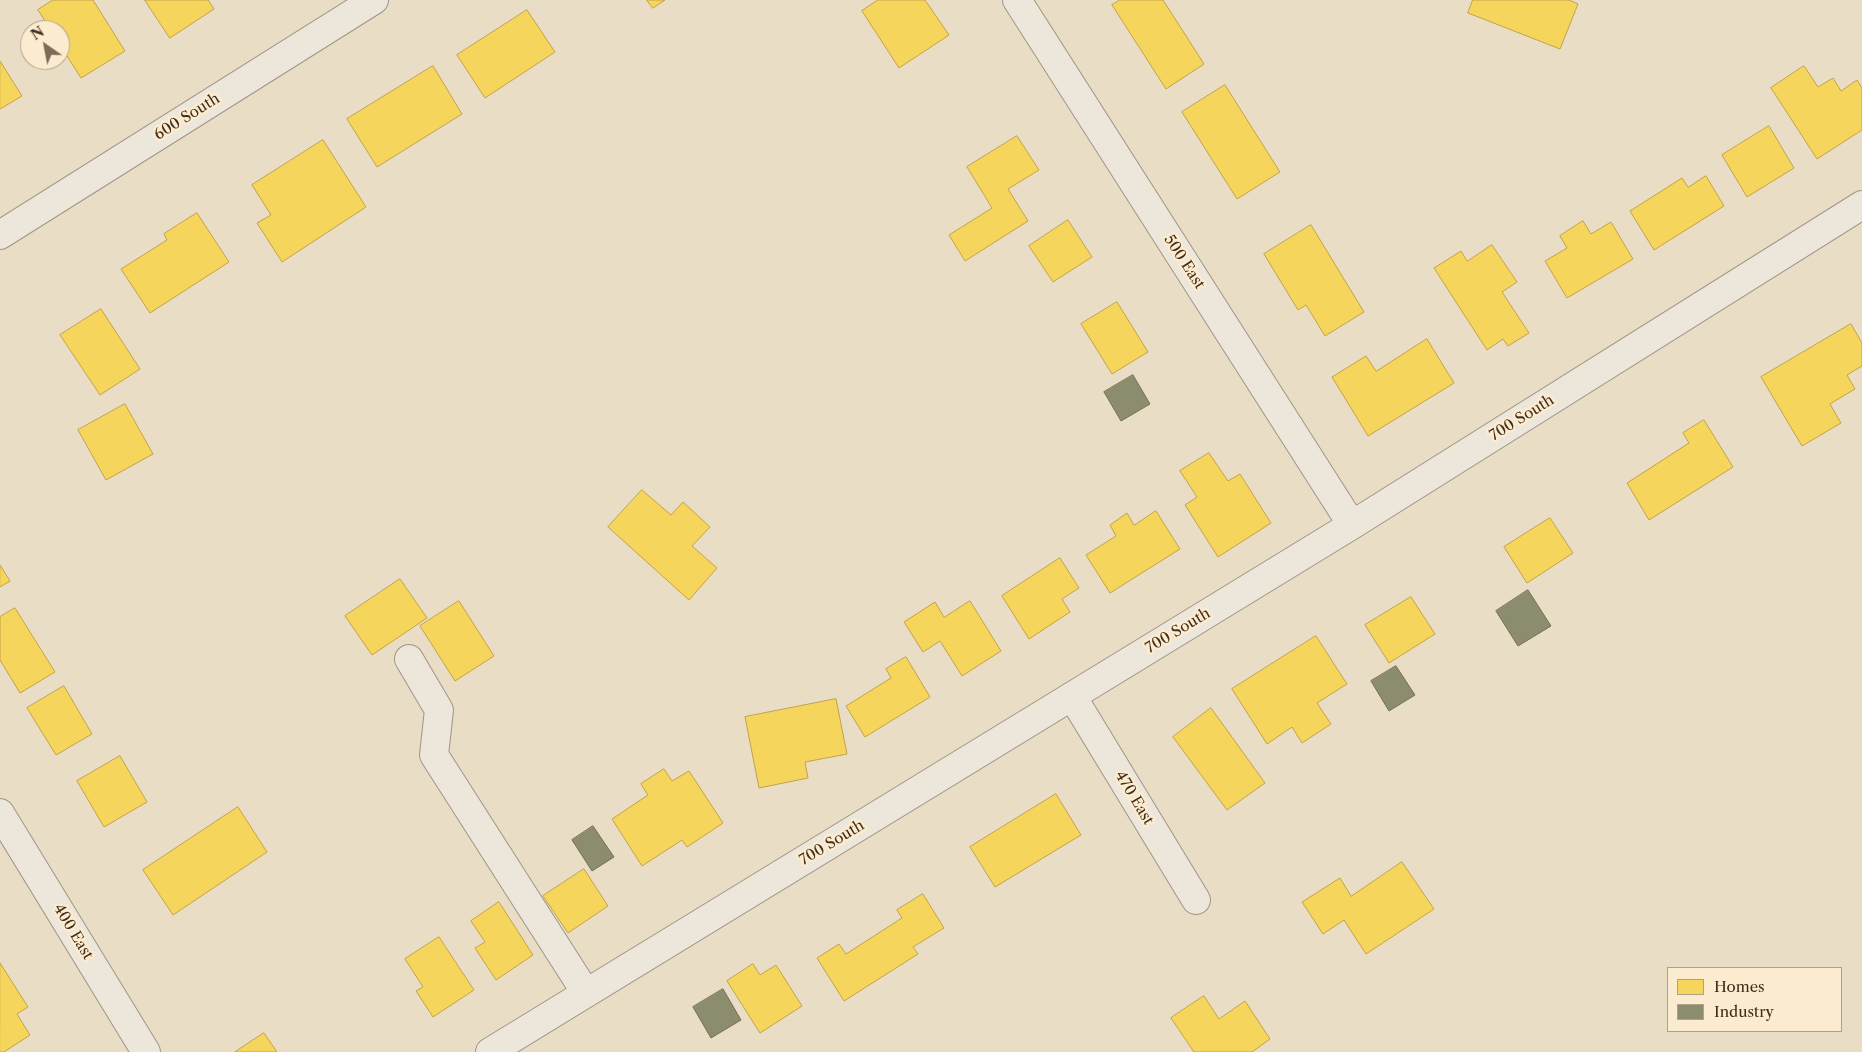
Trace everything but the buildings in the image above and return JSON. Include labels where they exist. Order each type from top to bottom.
[{"type":"street","name":"600 South","points":[[0,234],[374,0]]},
{"type":"street","name":"500 East","points":[[1016,0],[1352,525]]},
{"type":"street","name":"700 South","points":[[490,1052],[1352,525],[1862,205]]},
{"type":"street","points":[[409,659],[439,710],[434,756],[586,994]]},
{"type":"street","name":"470 East","points":[[1072,696],[1196,900]]},
{"type":"street","name":"400 East","points":[[0,813],[146,1052]]}]
